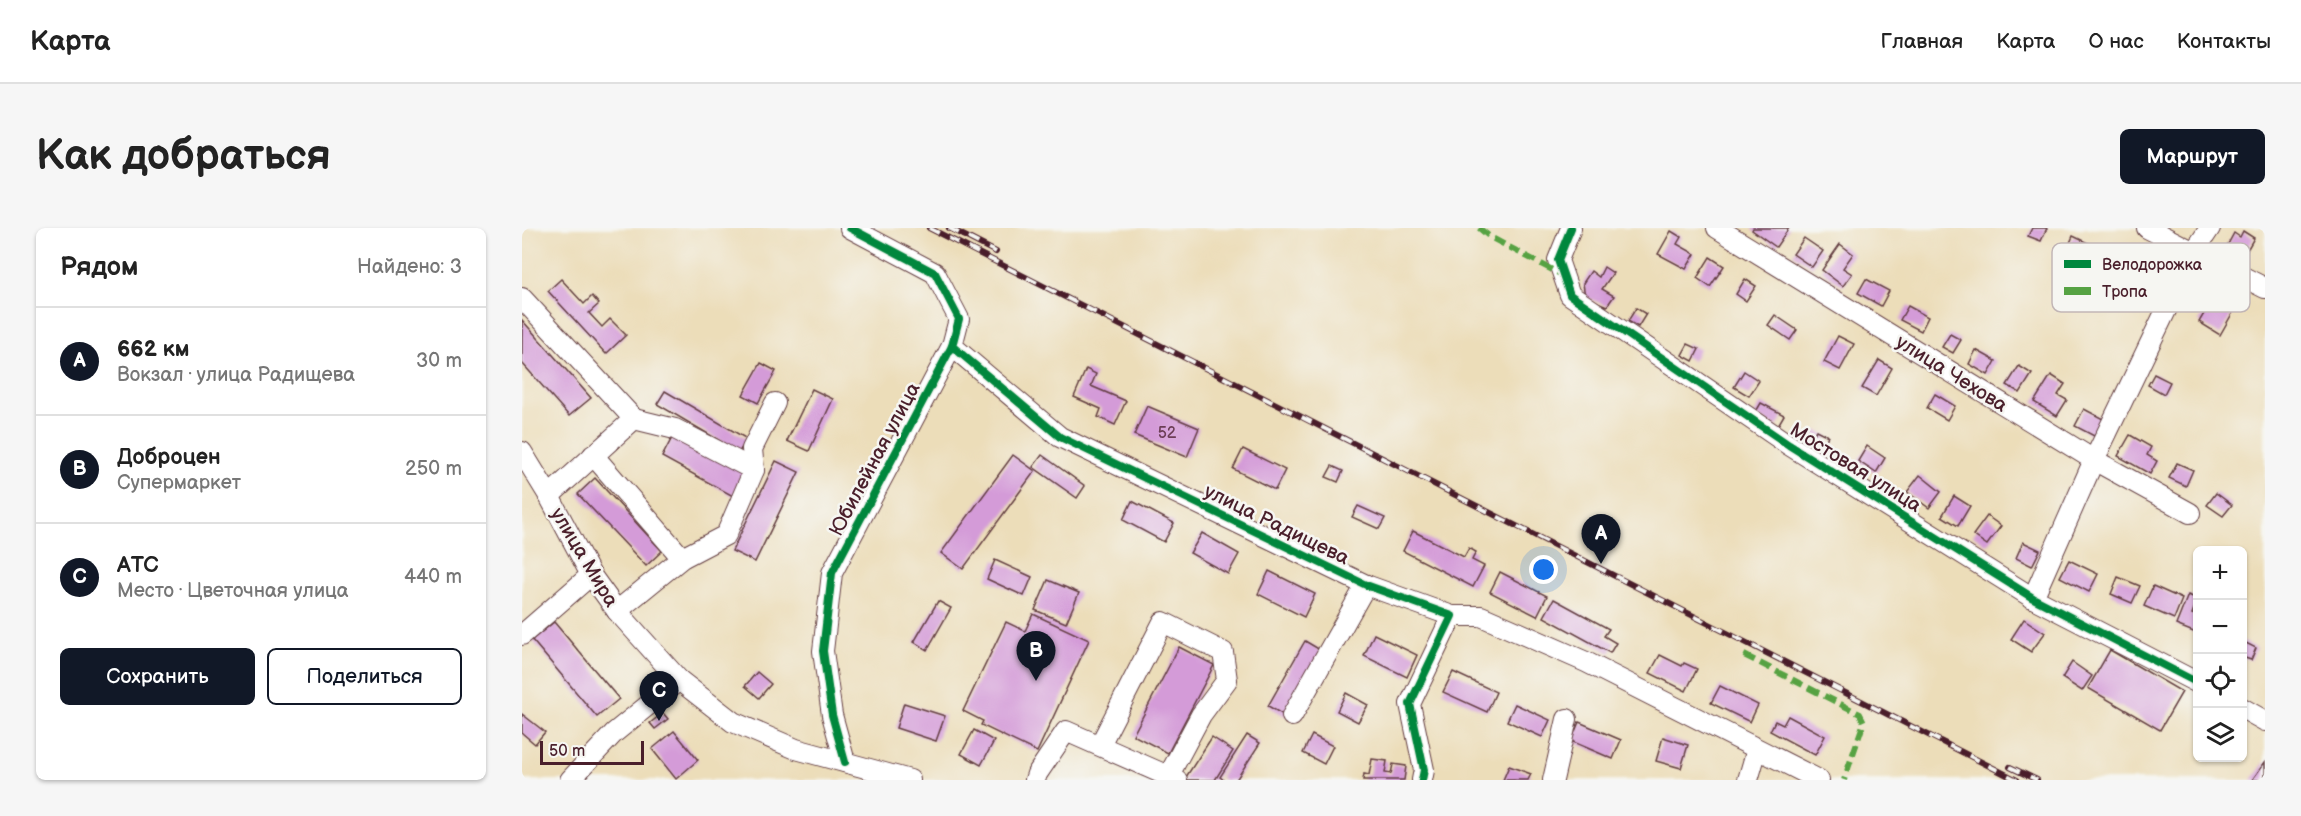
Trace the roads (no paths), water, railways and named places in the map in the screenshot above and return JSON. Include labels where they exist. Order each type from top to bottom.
[{"type":"street","name":"Юбилейная улица","points":[[844,762],[832,715],[823,651],[832,573],[952,346],[959,319],[935,273],[850,228]]},
{"type":"street","name":"Мостовая улица","points":[[1571,228],[1558,260],[1570,295],[1789,445],[2033,598],[2193,680]]},
{"type":"street","name":"улица Чехова","points":[[1717,228],[2094,460],[2190,513]]},
{"type":"street","points":[[2147,228],[2176,243]]},
{"type":"street","points":[[2200,243],[2210,228]]},
{"type":"street","points":[[2250,280],[2265,288]]},
{"type":"street","points":[[522,298],[634,419],[675,429],[754,470]]},
{"type":"street","points":[[2033,598],[2094,460],[2165,312]]},
{"type":"street","name":"улица Радищева","points":[[952,346],[1060,436],[1366,585],[1452,616],[1480,616],[1575,657],[1819,780]]},
{"type":"street","points":[[617,611],[682,558],[726,535],[754,470],[752,449],[775,403]]},
{"type":"street","points":[[549,496],[634,419]]},
{"type":"street","name":"улица Мира","points":[[522,452],[549,496],[591,575],[617,611],[679,680],[733,722],[795,748],[901,779]]},
{"type":"street","points":[[593,455],[682,558]]},
{"type":"street","points":[[522,634],[591,575]]},
{"type":"street","points":[[1292,717],[1366,585]]},
{"type":"street","points":[[1422,780],[1424,770],[1410,704],[1452,616]]},
{"type":"street","points":[[1035,780],[1066,731],[1173,777],[1201,715],[1227,680],[1223,652],[1163,622],[1100,745]]},
{"type":"street","points":[[570,780],[614,733],[679,680]]},
{"type":"street","points":[[2247,711],[2265,721]]},
{"type":"street","points":[[1553,780],[1567,719]]},
{"type":"street","points":[[1748,780],[1757,749]]},
{"type":"railway","points":[[929,228],[2017,780]]},
{"type":"railway","points":[[949,228],[996,252]]},
{"type":"railway","points":[[2010,767],[2037,780]]},
{"type":"place","name":"662 км","points":[[1601,564]]},
{"type":"place","name":"Доброцен","points":[[1036,681]]},
{"type":"place","name":"АТС","points":[[659,721]]}]
